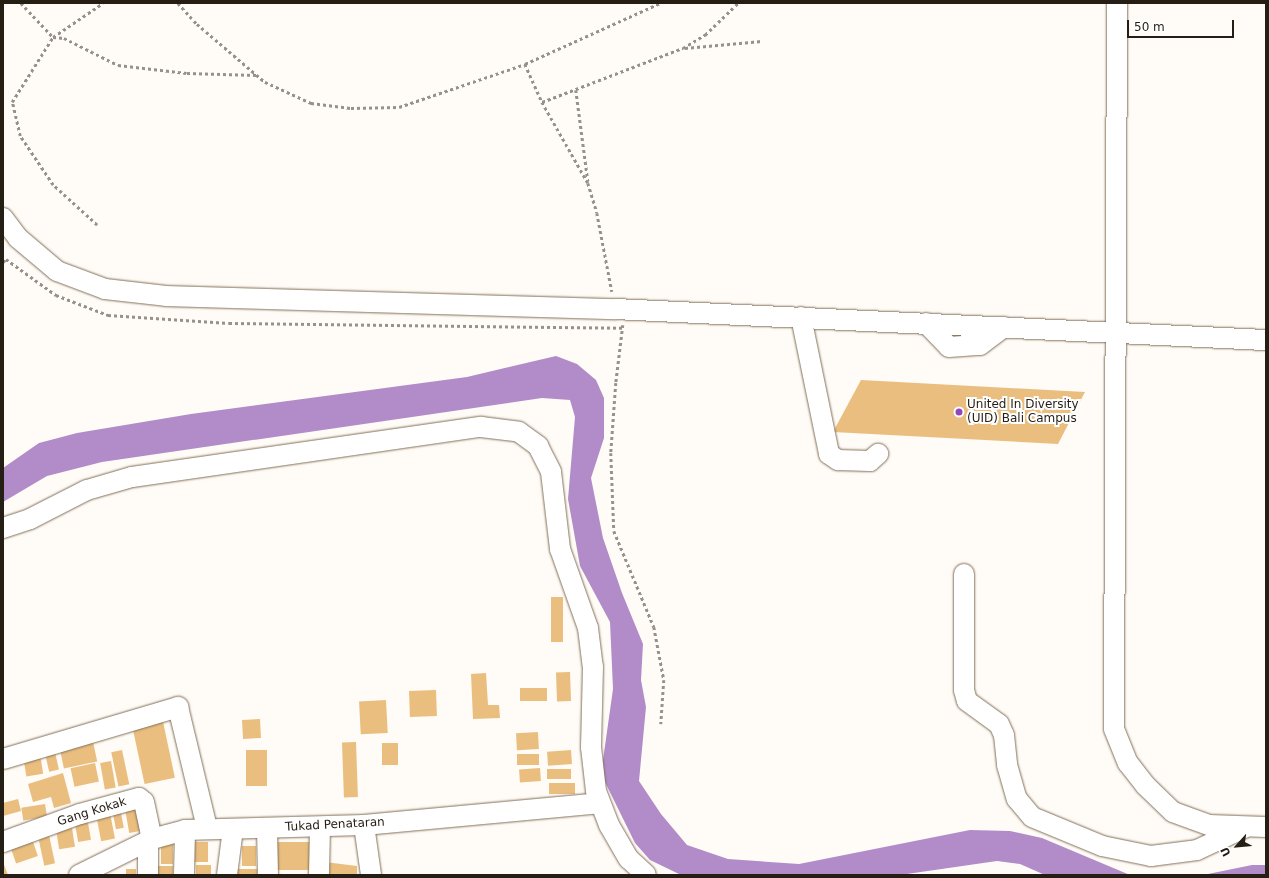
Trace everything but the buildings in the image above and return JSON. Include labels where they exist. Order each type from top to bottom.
[{"type":"street","points":[[1117,3],[1117,332],[1114,730],[1128,763],[1145,785],[1173,812],[1209,825],[1246,828],[1266,827]]},
{"type":"street","points":[[3,218],[18,238],[56,270],[105,289],[166,296],[615,309],[1266,340]]},
{"type":"street","points":[[801,317],[829,454],[838,460],[870,461],[878,454]]},
{"type":"street","points":[[3,528],[30,519],[87,490],[132,476],[481,428],[519,432],[538,446],[551,472],[560,549],[588,628],[593,666],[591,760],[599,802],[609,825],[629,859],[646,875]]},
{"type":"street","points":[[964,574],[964,690],[968,701],[999,724],[1004,735],[1007,765],[1017,799],[1032,817],[1102,846],[1151,856],[1197,850],[1246,828]]},
{"type":"street","points":[[3,759],[178,707],[207,828]]},
{"type":"street","name":"Gang Kokak","points":[[3,842],[80,814],[139,798],[145,805],[150,840]]},
{"type":"street","name":"Tukad Penataran","points":[[79,875],[150,840],[185,830],[207,828],[233,829],[364,825],[599,802]]},
{"type":"street","points":[[364,825],[371,875]]},
{"type":"street","points":[[319,875],[320,827]]},
{"type":"street","points":[[267,828],[268,875]]},
{"type":"street","points":[[227,875],[233,829]]},
{"type":"street","points":[[184,875],[185,830]]},
{"type":"street","points":[[148,875],[150,840]]},
{"type":"path","points":[[21,3],[53,37],[64,38],[118,65],[187,73],[256,75]]},
{"type":"path","points":[[97,225],[53,185],[20,136],[12,102],[53,37],[102,3]]},
{"type":"path","points":[[178,3],[197,24],[256,75],[293,97],[311,103],[351,108],[399,107],[525,64],[660,3]]},
{"type":"path","points":[[542,102],[683,48],[705,35],[738,3]]},
{"type":"path","points":[[683,48],[762,41]]},
{"type":"path","points":[[525,64],[542,102],[588,183]]},
{"type":"path","points":[[576,90],[588,183],[597,214],[615,309],[625,328],[616,383],[611,453],[614,531],[654,627],[664,680],[661,724]]},
{"type":"shaded area","points":[[556,356],[577,364],[596,380],[604,398],[604,438],[591,478],[603,538],[622,593],[643,644],[641,680],[646,707],[639,781],[661,814],[687,845],[728,859],[799,864],[970,830],[1010,831],[1042,838],[1130,875],[1045,875],[1020,864],[997,861],[900,875],[681,875],[650,860],[635,843],[601,774],[613,689],[610,622],[580,566],[568,499],[575,417],[570,400],[542,398],[102,462],[47,476],[3,502],[3,468],[39,443],[77,433],[191,414],[467,377]]},
{"type":"shaded area","points":[[1252,865],[1266,865],[1266,875],[1203,875]]},
{"type":"place","name":"United In Diversity (UID) Bali Campus","points":[[959,412]]}]
